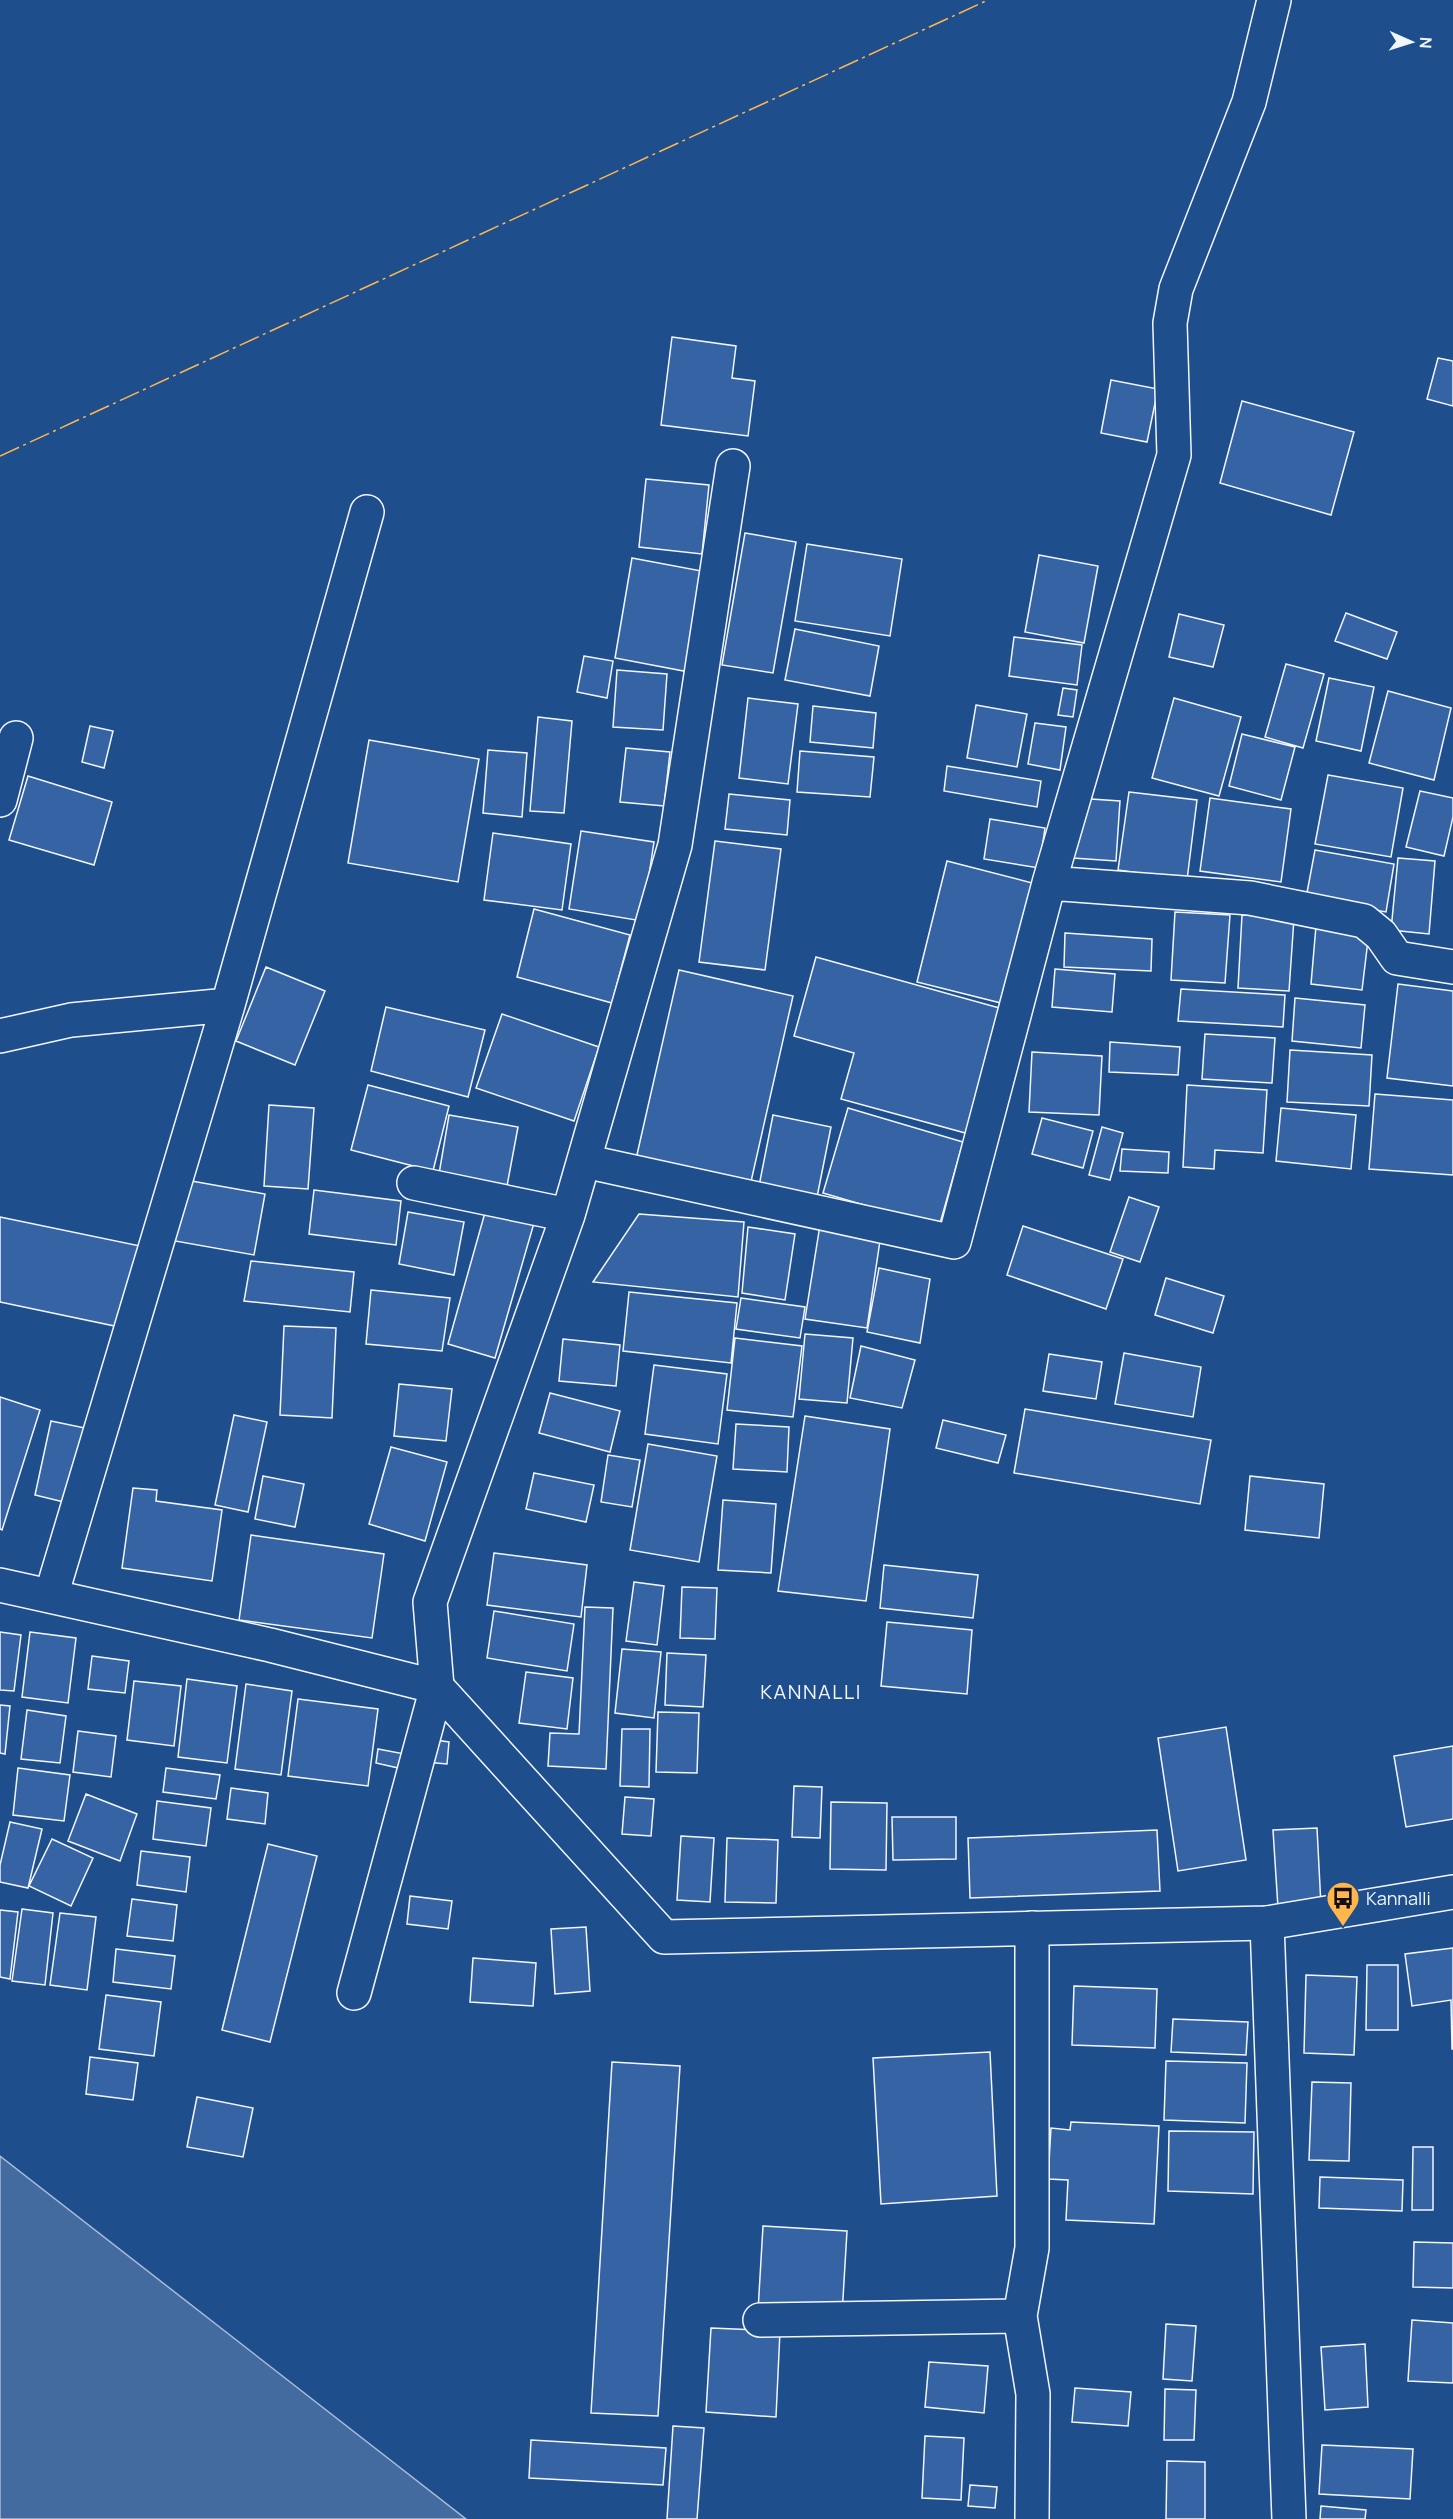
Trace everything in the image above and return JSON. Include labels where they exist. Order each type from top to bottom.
[{"type":"street","points":[[585,1161],[954,1242],[1049,883],[1174,455],[1170,323],[1176,289],[1249,102],[1274,0]]},
{"type":"street","points":[[354,1993],[437,1687],[430,1602],[568,1215],[675,845],[733,466]]},
{"type":"street","points":[[51,1596],[228,1005],[367,512]]},
{"type":"street","points":[[0,800],[16,738]]},
{"type":"street","points":[[1049,883],[1250,898],[1364,921],[1381,935],[1397,958],[1453,967]]},
{"type":"street","points":[[0,1036],[71,1020],[228,1005]]},
{"type":"street","points":[[414,1183],[568,1215]]},
{"type":"street","points":[[0,1585],[270,1645],[437,1687],[664,1937],[1268,1923],[1453,1892]]},
{"type":"street","points":[[1268,1923],[1289,2519]]},
{"type":"street","points":[[1032,1928],[1032,2248],[1020,2316],[1033,2394],[1032,2519]]},
{"type":"street","points":[[760,2320],[1020,2316]]},
{"type":"water","points":[[0,2156],[466,2519],[0,2519]]},
{"type":"building","points":[[672,337],[736,346],[732,378],[755,381],[748,436],[661,425]]},
{"type":"building","points":[[1438,358],[1453,361],[1453,406],[1427,399]]},
{"type":"building","points":[[1111,380],[1158,389],[1147,442],[1101,433]]},
{"type":"building","points":[[1242,401],[1354,432],[1331,515],[1220,483]]},
{"type":"building","points":[[646,479],[709,485],[702,554],[639,547]]},
{"type":"building","points":[[745,533],[796,542],[773,673],[722,665]]},
{"type":"building","points":[[807,544],[902,559],[890,636],[795,621]]},
{"type":"building","points":[[1039,555],[1098,566],[1084,643],[1025,632]]},
{"type":"building","points":[[632,558],[707,572],[689,672],[615,658]]},
{"type":"building","points":[[1346,613],[1397,632],[1387,659],[1335,641]]},
{"type":"building","points":[[1179,614],[1224,625],[1213,667],[1169,657]]},
{"type":"building","points":[[795,629],[879,646],[870,696],[785,680]]},
{"type":"building","points":[[1014,637],[1082,645],[1077,685],[1009,676]]},
{"type":"building","points":[[584,656],[613,661],[607,698],[577,692]]},
{"type":"building","points":[[1286,664],[1324,674],[1303,748],[1265,737]]},
{"type":"building","points":[[617,670],[667,674],[663,730],[613,727]]},
{"type":"building","points":[[1329,678],[1374,687],[1361,751],[1316,741]]},
{"type":"building","points":[[1063,688],[1077,690],[1073,717],[1058,715]]},
{"type":"building","points":[[1388,691],[1451,708],[1434,780],[1369,763]]},
{"type":"building","points":[[748,698],[798,704],[788,784],[739,778]]},
{"type":"building","points":[[1174,698],[1241,717],[1219,796],[1152,778]]},
{"type":"building","points":[[976,705],[1027,714],[1017,767],[967,758]]},
{"type":"building","points":[[813,706],[876,713],[873,748],[810,742]]},
{"type":"building","points":[[538,717],[572,721],[564,813],[530,811]]},
{"type":"building","points":[[1035,723],[1066,727],[1060,770],[1028,764]]},
{"type":"building","points":[[90,726],[113,731],[104,768],[82,762]]},
{"type":"building","points":[[1242,734],[1295,747],[1281,800],[1229,786]]},
{"type":"building","points":[[369,740],[479,759],[458,882],[348,863]]},
{"type":"building","points":[[626,748],[670,752],[664,806],[620,802]]},
{"type":"building","points":[[488,750],[527,753],[522,817],[483,813]]},
{"type":"building","points":[[800,751],[874,757],[870,797],[797,792]]},
{"type":"building","points":[[947,766],[1041,781],[1037,807],[944,791]]},
{"type":"building","points":[[1328,775],[1403,788],[1391,857],[1315,844]]},
{"type":"building","points":[[28,776],[112,802],[94,865],[9,840]]},
{"type":"building","points":[[1420,791],[1453,798],[1453,817],[1444,856],[1406,847]]},
{"type":"building","points":[[1129,792],[1197,800],[1187,880],[1118,870]]},
{"type":"building","points":[[729,794],[790,800],[787,835],[725,829]]},
{"type":"building","points":[[1076,798],[1120,801],[1116,861],[1073,858]]},
{"type":"building","points":[[1210,798],[1291,809],[1281,882],[1200,871]]},
{"type":"building","points":[[990,819],[1045,828],[1039,868],[984,859]]},
{"type":"building","points":[[581,831],[654,842],[642,921],[569,909]]},
{"type":"building","points":[[493,833],[571,844],[562,910],[484,900]]},
{"type":"building","points":[[715,841],[781,849],[765,970],[699,962]]},
{"type":"building","points":[[1315,850],[1394,864],[1386,912],[1306,898]]},
{"type":"building","points":[[1398,858],[1435,861],[1429,934],[1391,930]]},
{"type":"building","points":[[947,861],[1036,884],[1005,1004],[917,982]]},
{"type":"building","points":[[534,909],[630,935],[612,1003],[517,977]]},
{"type":"building","points":[[1175,912],[1230,915],[1225,983],[1171,980]]},
{"type":"building","points":[[1242,915],[1294,918],[1289,991],[1238,988]]},
{"type":"building","points":[[1316,926],[1369,932],[1362,990],[1311,984]]},
{"type":"building","points":[[1065,933],[1152,939],[1151,971],[1064,967]]},
{"type":"building","points":[[816,957],[1003,1009],[969,1134],[841,1099],[854,1053],[794,1036]]},
{"type":"building","points":[[266,967],[325,991],[295,1065],[236,1041]]},
{"type":"building","points":[[1055,969],[1115,974],[1112,1012],[1052,1007]]},
{"type":"building","points":[[679,970],[793,996],[750,1186],[636,1159]]},
{"type":"building","points":[[1398,984],[1453,991],[1453,1086],[1387,1078]]},
{"type":"building","points":[[1181,989],[1285,995],[1283,1027],[1178,1021]]},
{"type":"building","points":[[1295,998],[1365,1005],[1361,1048],[1292,1041]]},
{"type":"building","points":[[386,1007],[485,1030],[468,1097],[371,1071]]},
{"type":"building","points":[[502,1014],[599,1047],[574,1121],[476,1088]]},
{"type":"building","points":[[1205,1034],[1275,1038],[1272,1083],[1202,1079]]},
{"type":"building","points":[[1110,1042],[1180,1047],[1178,1075],[1109,1072]]},
{"type":"building","points":[[1290,1050],[1372,1055],[1369,1106],[1287,1102]]},
{"type":"building","points":[[1032,1052],[1102,1056],[1099,1115],[1029,1112]]},
{"type":"building","points":[[368,1085],[449,1106],[433,1171],[351,1150]]},
{"type":"building","points":[[1187,1085],[1267,1090],[1263,1153],[1215,1150],[1214,1169],[1183,1167]]},
{"type":"building","points":[[1375,1094],[1453,1100],[1453,1175],[1369,1169]]},
{"type":"building","points":[[269,1105],[314,1108],[308,1189],[264,1186]]},
{"type":"building","points":[[848,1108],[963,1142],[939,1227],[823,1193]]},
{"type":"building","points":[[1281,1108],[1356,1115],[1351,1169],[1276,1161]]},
{"type":"building","points":[[449,1115],[518,1127],[507,1186],[439,1174]]},
{"type":"building","points":[[773,1115],[831,1127],[817,1197],[759,1186]]},
{"type":"building","points":[[1042,1118],[1093,1131],[1083,1168],[1032,1154]]},
{"type":"building","points":[[1102,1127],[1123,1133],[1110,1180],[1089,1175]]},
{"type":"building","points":[[1122,1149],[1169,1152],[1168,1173],[1120,1171]]},
{"type":"building","points":[[186,1180],[265,1194],[254,1255],[175,1241]]},
{"type":"building","points":[[314,1190],[401,1201],[396,1245],[309,1234]]},
{"type":"building","points":[[1129,1197],[1159,1207],[1140,1262],[1110,1252]]},
{"type":"building","points":[[486,1209],[534,1223],[495,1358],[448,1344]]},
{"type":"building","points":[[408,1212],[464,1222],[454,1275],[399,1264]]},
{"type":"building","points":[[639,1214],[744,1222],[738,1297],[593,1282]]},
{"type":"building","points":[[0,1217],[145,1247],[129,1329],[0,1302]]},
{"type":"building","points":[[820,1225],[881,1234],[867,1328],[805,1319]]},
{"type":"building","points":[[1023,1226],[1123,1259],[1106,1309],[1007,1275]]},
{"type":"building","points":[[748,1227],[795,1234],[785,1300],[742,1293]]},
{"type":"building","points":[[251,1261],[354,1272],[350,1312],[244,1301]]},
{"type":"building","points":[[879,1268],[930,1279],[920,1343],[867,1332]]},
{"type":"building","points":[[1166,1278],[1224,1296],[1213,1333],[1155,1315]]},
{"type":"building","points":[[371,1290],[450,1298],[442,1351],[366,1344]]},
{"type":"building","points":[[629,1292],[737,1303],[731,1363],[623,1351]]},
{"type":"building","points":[[741,1298],[805,1307],[800,1338],[736,1329]]},
{"type":"building","points":[[284,1326],[336,1328],[332,1418],[280,1415]]},
{"type":"building","points":[[805,1334],[853,1338],[847,1403],[799,1399]]},
{"type":"building","points":[[735,1338],[802,1346],[793,1417],[727,1410]]},
{"type":"building","points":[[563,1339],[620,1345],[616,1386],[559,1381]]},
{"type":"building","points":[[861,1346],[915,1360],[902,1408],[850,1398]]},
{"type":"building","points":[[1124,1353],[1201,1367],[1193,1417],[1115,1404]]},
{"type":"building","points":[[1049,1354],[1102,1362],[1096,1399],[1043,1391]]},
{"type":"building","points":[[654,1365],[727,1374],[718,1444],[645,1434]]},
{"type":"building","points":[[399,1384],[452,1389],[446,1441],[394,1436]]},
{"type":"building","points":[[550,1393],[620,1411],[610,1452],[539,1433]]},
{"type":"building","points":[[0,1397],[40,1410],[2,1530],[0,1529]]},
{"type":"building","points":[[1025,1409],[1211,1440],[1200,1504],[1014,1473]]},
{"type":"building","points":[[234,1415],[267,1422],[248,1512],[215,1505]]},
{"type":"building","points":[[805,1416],[890,1429],[866,1601],[778,1591]]},
{"type":"building","points":[[943,1420],[1006,1435],[998,1463],[936,1448]]},
{"type":"building","points":[[51,1421],[85,1428],[68,1503],[35,1495]]},
{"type":"building","points":[[736,1424],[789,1427],[787,1472],[733,1469]]},
{"type":"building","points":[[648,1444],[717,1456],[699,1562],[630,1550]]},
{"type":"building","points":[[391,1447],[447,1462],[425,1541],[369,1524]]},
{"type":"building","points":[[608,1455],[640,1460],[632,1507],[601,1502]]},
{"type":"building","points":[[534,1473],[594,1485],[586,1522],[526,1509]]},
{"type":"building","points":[[263,1476],[304,1484],[295,1527],[255,1519]]},
{"type":"building","points":[[1250,1476],[1324,1484],[1319,1538],[1245,1530]]},
{"type":"building","points":[[133,1488],[157,1490],[156,1501],[222,1510],[212,1581],[122,1568]]},
{"type":"building","points":[[723,1500],[776,1504],[771,1573],[718,1570]]},
{"type":"building","points":[[251,1535],[384,1554],[372,1638],[239,1620]]},
{"type":"building","points":[[494,1553],[587,1565],[581,1617],[487,1605]]},
{"type":"building","points":[[884,1565],[978,1575],[973,1618],[880,1608]]},
{"type":"building","points":[[634,1582],[664,1586],[657,1645],[626,1641]]},
{"type":"building","points":[[682,1587],[717,1588],[715,1639],[680,1638]]},
{"type":"building","points":[[585,1607],[613,1608],[606,1769],[548,1766],[550,1733],[579,1734]]},
{"type":"building","points":[[494,1611],[574,1624],[567,1671],[487,1658]]},
{"type":"building","points":[[887,1622],[972,1630],[967,1694],[881,1686]]},
{"type":"building","points":[[0,1632],[21,1635],[14,1691],[0,1690]]},
{"type":"building","points":[[30,1632],[76,1638],[68,1703],[22,1697]]},
{"type":"building","points":[[622,1649],[661,1652],[654,1718],[615,1713]]},
{"type":"building","points":[[667,1653],[706,1655],[703,1707],[665,1705]]},
{"type":"building","points":[[92,1656],[129,1661],[125,1693],[88,1689]]},
{"type":"building","points":[[526,1672],[573,1678],[567,1729],[519,1723]]},
{"type":"building","points":[[187,1679],[237,1686],[227,1763],[178,1757]]},
{"type":"building","points":[[134,1681],[181,1686],[174,1746],[127,1740]]},
{"type":"building","points":[[246,1684],[292,1691],[281,1775],[235,1769]]},
{"type":"building","points":[[298,1699],[378,1709],[368,1786],[288,1776]]},
{"type":"building","points":[[0,1705],[10,1706],[5,1754],[0,1753]]},
{"type":"building","points":[[27,1710],[66,1716],[60,1763],[21,1759]]},
{"type":"building","points":[[658,1712],[699,1713],[697,1773],[656,1772]]},
{"type":"building","points":[[1226,1727],[1246,1860],[1178,1871],[1158,1738]]},
{"type":"building","points":[[622,1729],[650,1729],[649,1787],[620,1786]]},
{"type":"building","points":[[78,1731],[116,1736],[111,1777],[73,1772]]},
{"type":"building","points":[[428,1739],[449,1742],[447,1764],[425,1762]]},
{"type":"building","points":[[1453,1746],[1453,1819],[1406,1827],[1394,1756]]},
{"type":"building","points":[[378,1749],[410,1755],[407,1770],[376,1763]]},
{"type":"building","points":[[18,1768],[70,1775],[64,1821],[13,1815]]},
{"type":"building","points":[[166,1768],[220,1775],[216,1799],[163,1792]]},
{"type":"building","points":[[794,1786],[822,1787],[820,1838],[792,1837]]},
{"type":"building","points":[[231,1788],[268,1793],[265,1824],[227,1819]]},
{"type":"building","points":[[86,1794],[137,1814],[120,1861],[68,1841]]},
{"type":"building","points":[[625,1797],[654,1799],[651,1836],[622,1834]]},
{"type":"building","points":[[157,1801],[211,1808],[206,1846],[153,1839]]},
{"type":"building","points":[[831,1802],[887,1803],[886,1870],[830,1869]]},
{"type":"building","points":[[892,1817],[956,1817],[956,1859],[893,1860]]},
{"type":"building","points":[[10,1822],[42,1829],[28,1888],[0,1882],[0,1865]]},
{"type":"building","points":[[1317,1828],[1321,1906],[1278,1908],[1273,1830]]},
{"type":"building","points":[[1157,1830],[1160,1891],[970,1898],[968,1838]]},
{"type":"building","points":[[681,1836],[714,1838],[710,1902],[677,1900]]},
{"type":"building","points":[[727,1838],[778,1840],[776,1903],[725,1902]]},
{"type":"building","points":[[52,1839],[93,1858],[71,1906],[29,1886]]},
{"type":"building","points":[[268,1844],[317,1856],[270,2042],[222,2030]]},
{"type":"building","points":[[141,1851],[190,1857],[186,1892],[137,1885]]},
{"type":"building","points":[[410,1896],[452,1901],[448,1929],[407,1924]]},
{"type":"building","points":[[132,1899],[177,1905],[173,1941],[127,1936]]},
{"type":"building","points":[[22,1909],[53,1913],[45,1985],[12,1981]]},
{"type":"building","points":[[0,1910],[18,1912],[10,1979],[0,1977]]},
{"type":"building","points":[[60,1913],[96,1917],[87,1990],[50,1985]]},
{"type":"building","points":[[586,1927],[590,1991],[555,1994],[551,1929]]},
{"type":"building","points":[[1453,1948],[1452,2049],[1451,2000],[1412,2006],[1405,1954]]},
{"type":"building","points":[[116,1949],[175,1956],[171,1989],[113,1982]]},
{"type":"building","points":[[473,1958],[536,1963],[533,2006],[470,2002]]},
{"type":"building","points":[[1367,1965],[1398,1965],[1398,2030],[1366,2030]]},
{"type":"building","points":[[1306,1975],[1357,1977],[1354,2055],[1304,2053]]},
{"type":"building","points":[[1074,1986],[1157,1989],[1155,2048],[1072,2045]]},
{"type":"building","points":[[106,1995],[161,2002],[154,2056],[99,2049]]},
{"type":"building","points":[[1173,2019],[1248,2022],[1246,2055],[1171,2052]]},
{"type":"building","points":[[990,2052],[997,2196],[881,2204],[873,2058]]},
{"type":"building","points":[[90,2057],[138,2063],[133,2100],[86,2094]]},
{"type":"building","points":[[1166,2061],[1247,2063],[1245,2123],[1164,2120]]},
{"type":"building","points":[[612,2062],[680,2066],[658,2416],[591,2413]]},
{"type":"building","points":[[1312,2082],[1351,2083],[1349,2161],[1309,2160]]},
{"type":"building","points":[[197,2097],[253,2108],[243,2157],[187,2147]]},
{"type":"building","points":[[1071,2122],[1159,2126],[1154,2224],[1066,2220],[1068,2180],[1048,2179],[1051,2128],[1070,2130]]},
{"type":"building","points":[[1169,2131],[1254,2132],[1253,2194],[1168,2191]]},
{"type":"building","points":[[1413,2147],[1433,2147],[1433,2210],[1412,2210]]},
{"type":"building","points":[[1320,2177],[1403,2180],[1402,2211],[1319,2208]]},
{"type":"building","points":[[763,2226],[847,2231],[842,2315],[758,2311]]},
{"type":"building","points":[[1414,2242],[1453,2243],[1453,2288],[1413,2287]]},
{"type":"building","points":[[1412,2320],[1453,2323],[1453,2383],[1408,2381]]},
{"type":"building","points":[[1166,2324],[1196,2326],[1192,2381],[1163,2379]]},
{"type":"building","points":[[711,2328],[780,2331],[776,2417],[706,2412]]},
{"type":"building","points":[[1365,2344],[1368,2407],[1325,2410],[1321,2347]]},
{"type":"building","points":[[929,2362],[988,2366],[984,2413],[925,2407]]},
{"type":"building","points":[[1075,2388],[1131,2392],[1128,2426],[1072,2422]]},
{"type":"building","points":[[1165,2389],[1196,2390],[1194,2440],[1164,2440]]},
{"type":"building","points":[[673,2426],[704,2428],[697,2519],[667,2519]]},
{"type":"building","points":[[925,2436],[964,2438],[961,2500],[922,2498]]},
{"type":"building","points":[[531,2440],[666,2448],[663,2485],[529,2478]]},
{"type":"building","points":[[1322,2445],[1413,2449],[1410,2499],[1319,2494]]},
{"type":"building","points":[[1167,2461],[1205,2462],[1205,2519],[1166,2519]]},
{"type":"building","points":[[970,2485],[997,2487],[995,2508],[968,2506]]},
{"type":"building","points":[[1321,2506],[1366,2510],[1365,2519],[1320,2519]]},
{"type":"power","points":[[0,456],[988,0]]},
{"type":"place","name":"Kannalli","points":[[1343,1927]]},
{"type":"district","name":"KANNALLI","points":[[811,1691]]}]
